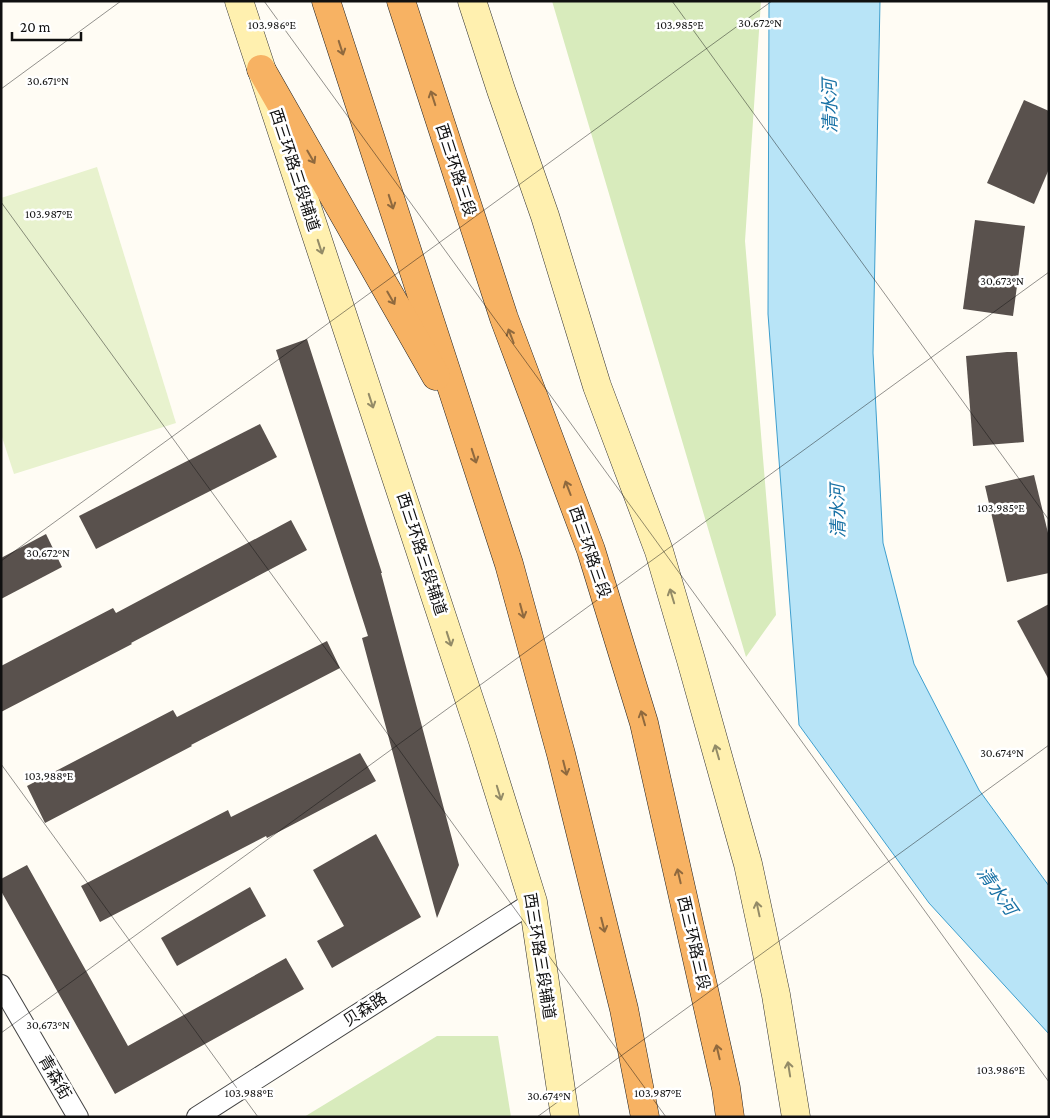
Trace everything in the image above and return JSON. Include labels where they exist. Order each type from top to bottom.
[{"type":"highway","points":[[326,1],[509,564],[562,754],[624,1009],[644,1117]]},
{"type":"highway","name":"西三环路三段","points":[[401,1],[504,318],[591,550],[644,723],[726,1088],[730,1117]]},
{"type":"highway","points":[[261,69],[465,428]]},
{"type":"highway","points":[[726,1088],[737,1117]]},
{"type":"main road","name":"西三环路三段辅道","points":[[239,1],[482,738],[534,902],[565,1117]]},
{"type":"main road","points":[[472,1],[545,216],[598,386],[659,552],[691,660],[748,864],[776,994],[796,1117]]},
{"type":"street","name":"贝森路","points":[[197,1117],[534,902]]},
{"type":"street","name":"青森街","points":[[1,985],[78,1117]]},
{"type":"green space","points":[[552,1],[761,1],[745,241],[776,615],[746,657]]},
{"type":"green space","points":[[97,167],[176,423],[14,474],[1,434],[1,198]]},
{"type":"green space","points":[[437,1036],[498,1036],[511,1117],[304,1117]]},
{"type":"water","name":"清水河","points":[[769,1],[880,1],[873,353],[883,543],[914,664],[979,790],[1049,886],[1049,1034],[929,903],[799,725],[768,314]]},
{"type":"building","points":[[1024,100],[1049,111],[1049,169],[1034,204],[987,183]]},
{"type":"building","points":[[975,220],[1025,226],[1013,316],[963,309]]},
{"type":"building","points":[[307,339],[382,573],[459,865],[437,918],[362,638],[368,636],[276,350]]},
{"type":"building","points":[[1017,352],[1024,442],[973,446],[966,356]]},
{"type":"building","points":[[260,424],[277,457],[96,549],[79,516]]},
{"type":"building","points":[[1034,475],[1049,537],[1049,573],[1007,582],[985,486]]},
{"type":"building","points":[[291,520],[307,550],[1,712],[1,666],[113,608],[116,613]]},
{"type":"building","points":[[46,534],[62,567],[1,599],[1,558]]},
{"type":"building","points":[[1049,604],[1049,680],[1017,621]]},
{"type":"building","points":[[327,641],[340,668],[45,823],[27,786],[173,710],[177,717]]},
{"type":"building","points":[[360,753],[376,781],[100,922],[81,886],[228,810],[231,817]]},
{"type":"building","points":[[376,834],[421,917],[332,968],[317,941],[344,926],[313,870]]},
{"type":"building","points":[[27,865],[128,1046],[286,958],[304,989],[115,1094],[1,891],[1,879]]},
{"type":"building","points":[[250,887],[266,916],[177,966],[161,938]]}]
